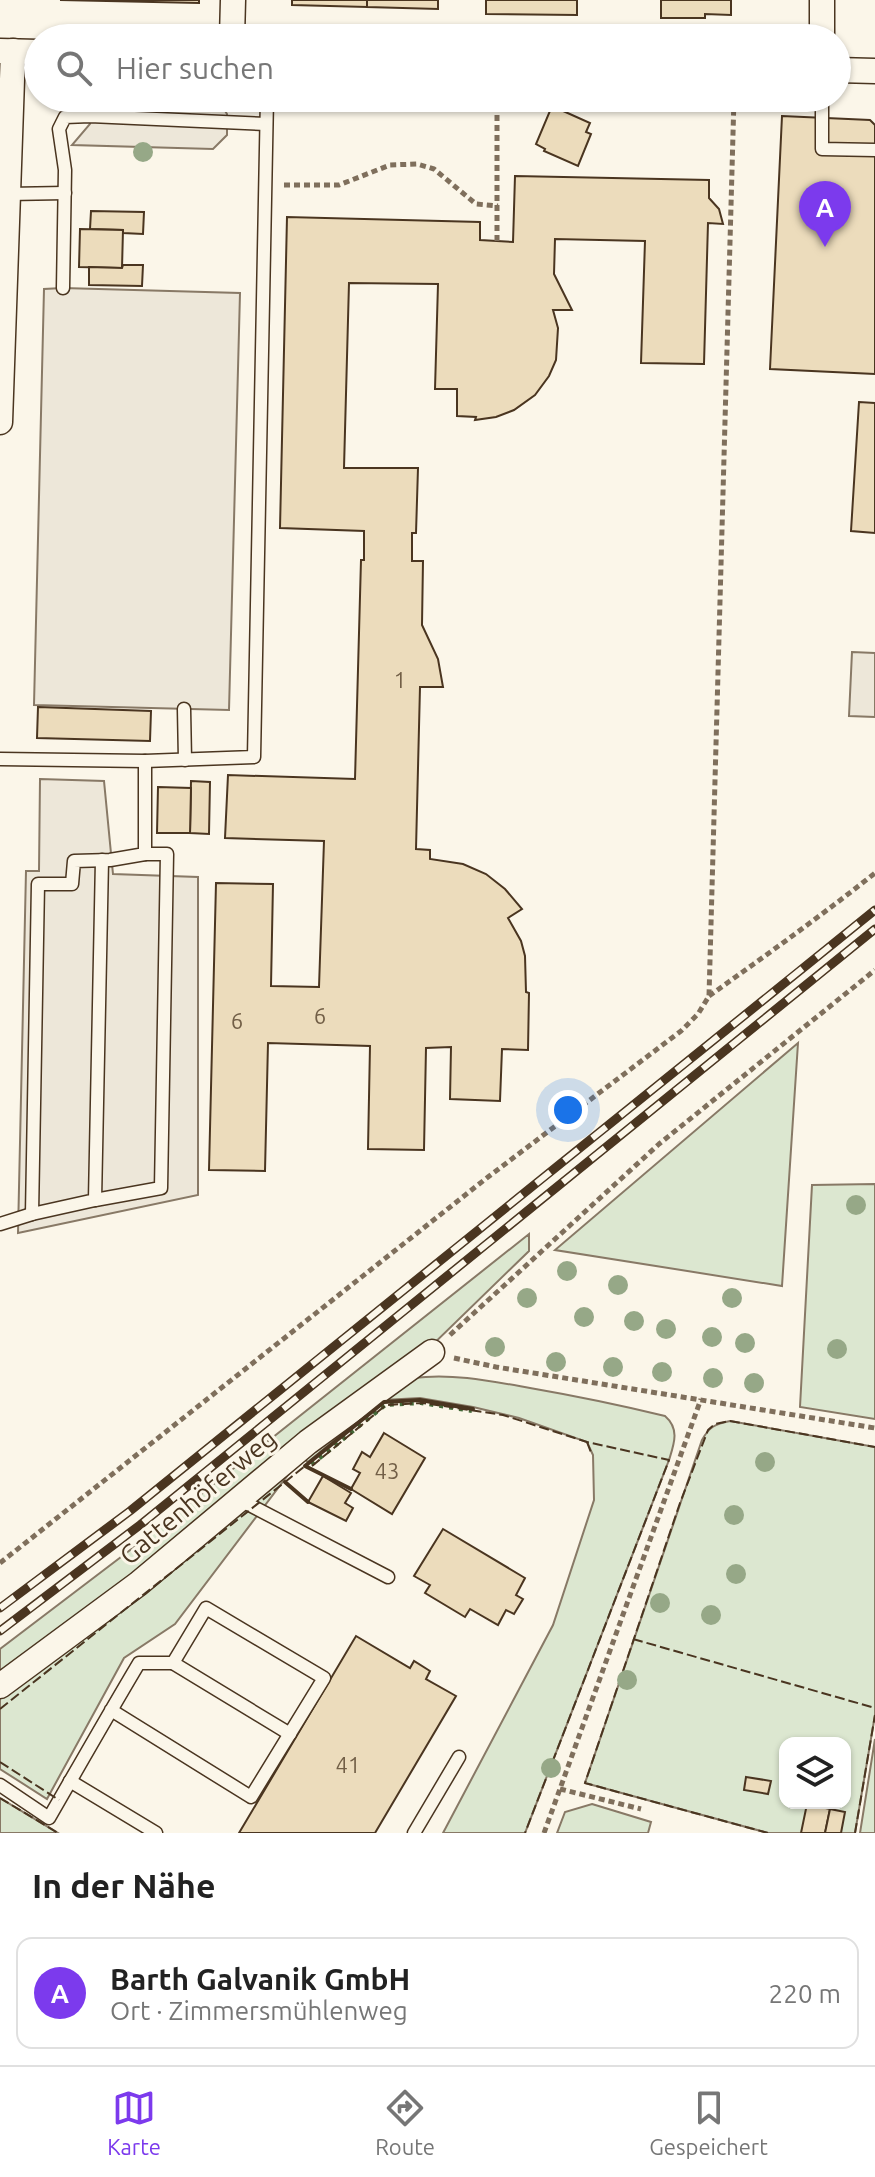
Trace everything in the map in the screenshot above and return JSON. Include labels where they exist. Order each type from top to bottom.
[{"type":"street","points":[[232,24],[233,0]]},
{"type":"street","points":[[822,0],[822,24]]},
{"type":"street","points":[[0,422],[1,324],[8,194],[6,51]]},
{"type":"street","points":[[851,70],[875,71]]},
{"type":"street","name":"Gattenhöferweg","points":[[0,1686],[138,1584],[308,1442],[432,1352]]},
{"type":"lane","points":[[0,759],[145,761],[254,757],[266,112]]},
{"type":"lane","points":[[822,112],[822,149],[875,150]]},
{"type":"lane","points":[[63,288],[65,170],[59,129],[65,117],[266,124]]},
{"type":"lane","points":[[8,194],[65,193]]},
{"type":"lane","points":[[184,709],[185,760]]},
{"type":"lane","points":[[145,761],[145,854]]},
{"type":"lane","points":[[0,1224],[32,1214],[161,1188],[167,854],[74,861],[72,884],[38,884],[32,1214]]},
{"type":"lane","points":[[95,1200],[102,860]]},
{"type":"lane","points":[[240,1500],[388,1577]]},
{"type":"lane","points":[[111,1710],[251,1797],[324,1678],[206,1608],[173,1663]]},
{"type":"lane","points":[[0,1785],[49,1818],[139,1663],[173,1663],[290,1734]]},
{"type":"lane","points":[[414,1833],[459,1757]]},
{"type":"lane","points":[[70,1781],[156,1833]]},
{"type":"path","points":[[497,112],[497,241]]},
{"type":"path","points":[[709,996],[734,112]]},
{"type":"path","points":[[264,186],[339,185],[390,165],[417,164],[434,169],[476,204],[498,206]]},
{"type":"path","points":[[0,1563],[488,1177],[681,1031],[698,1014],[709,996],[875,873]]},
{"type":"path","points":[[432,1352],[659,1144],[875,970]]},
{"type":"path","points":[[432,1352],[496,1367],[875,1428]]},
{"type":"path","points":[[544,1833],[701,1399]]},
{"type":"path","points":[[560,1789],[641,1809]]},
{"type":"green space","points":[[798,1043],[782,1286],[555,1250]]},
{"type":"green space","points":[[875,1184],[875,1419],[800,1407],[812,1185]]},
{"type":"green space","points":[[529,1234],[529,1251],[423,1354],[413,1378],[443,1376],[486,1380],[631,1408],[665,1416],[673,1426],[674,1437],[669,1460],[525,1833],[443,1833],[553,1625],[594,1500],[593,1455],[587,1442],[519,1418],[420,1398],[383,1400],[308,1462],[304,1459],[288,1475],[175,1624],[124,1658],[47,1799],[0,1769],[0,1649],[142,1541]]},
{"type":"green space","points":[[730,1421],[875,1447],[875,1715],[855,1833],[768,1833],[585,1783],[702,1440],[716,1425]]},
{"type":"green space","points":[[875,1739],[875,1833],[860,1833]]},
{"type":"green space","points":[[0,1798],[58,1833],[0,1833]]},
{"type":"green space","points":[[592,1804],[651,1822],[648,1833],[557,1833],[565,1812]]},
{"type":"shaded area","points":[[90,112],[226,112],[227,135],[213,149],[72,145],[90,124]]},
{"type":"shaded area","points":[[44,289],[240,293],[229,710],[34,705]]},
{"type":"shaded area","points":[[852,652],[875,653],[875,717],[849,716]]},
{"type":"shaded area","points":[[40,779],[104,781],[113,874],[198,877],[198,1195],[18,1233],[26,871],[39,871]]},
{"type":"building","points":[[60,0],[199,0],[199,3]]},
{"type":"building","points":[[292,0],[367,0],[367,7],[292,5]]},
{"type":"building","points":[[367,0],[438,0],[438,9],[367,7]]},
{"type":"building","points":[[486,0],[577,0],[577,15],[486,14]]},
{"type":"building","points":[[661,0],[731,0],[731,15],[661,18]]},
{"type":"building","points":[[549,112],[565,112],[590,123],[586,132],[591,134],[578,166],[544,151],[536,144]]},
{"type":"building","points":[[782,116],[870,120],[875,125],[875,374],[770,369]]},
{"type":"building","points":[[515,176],[709,180],[709,198],[719,209],[723,224],[708,223],[704,364],[641,363],[645,241],[555,239],[554,274],[572,310],[553,310],[558,328],[556,360],[535,395],[514,410],[496,417],[475,420],[476,417],[457,416],[457,389],[435,389],[438,284],[349,283],[344,468],[418,468],[412,561],[423,561],[422,625],[438,659],[443,687],[420,687],[416,849],[430,850],[430,859],[463,864],[486,874],[505,889],[522,909],[508,918],[521,941],[525,956],[526,992],[529,993],[528,1050],[502,1049],[500,1101],[450,1099],[451,1047],[426,1048],[424,1150],[368,1149],[370,1046],[268,1043],[265,1171],[209,1170],[216,883],[273,884],[271,986],[319,987],[324,841],[225,838],[228,775],[355,779],[364,531],[280,528],[287,217],[480,222],[480,240],[513,242]]},
{"type":"building","points":[[91,211],[144,212],[143,234],[90,229]]},
{"type":"building","points":[[80,229],[123,230],[122,268],[79,267]]},
{"type":"building","points":[[123,265],[143,265],[142,286],[89,285],[89,267],[122,268]]},
{"type":"building","points":[[859,402],[875,403],[875,533],[851,531]]},
{"type":"building","points":[[38,707],[151,711],[150,741],[37,738]]},
{"type":"building","points":[[191,781],[210,782],[209,834],[190,833]]},
{"type":"building","points":[[158,787],[191,788],[190,833],[157,833]]},
{"type":"building","points":[[384,1433],[425,1458],[392,1514],[351,1489],[360,1473],[353,1469],[362,1452],[370,1457]]},
{"type":"building","points":[[323,1476],[351,1493],[345,1503],[353,1508],[346,1521],[308,1502]]},
{"type":"building","points":[[443,1529],[525,1578],[516,1595],[523,1599],[514,1614],[506,1610],[498,1625],[470,1609],[465,1617],[425,1593],[430,1585],[414,1576]]},
{"type":"building","points":[[356,1636],[410,1668],[414,1661],[430,1671],[426,1679],[456,1696],[375,1833],[239,1833]]},
{"type":"building","points":[[746,1777],[771,1781],[768,1794],[744,1790]]},
{"type":"building","points":[[806,1809],[830,1809],[825,1833],[801,1833]]},
{"type":"building","points":[[830,1809],[845,1812],[841,1833],[825,1833]]},
{"type":"railway","points":[[0,1608],[130,1511],[875,910]]},
{"type":"railway","points":[[0,1631],[140,1525],[875,929]]},
{"type":"hedge","points":[[311,1464],[385,1404],[421,1402],[472,1410]]},
{"type":"fence","points":[[312,1466],[386,1405],[423,1403],[503,1415],[587,1442],[669,1460],[525,1833]]},
{"type":"fence","points":[[768,1833],[585,1783],[680,1503],[708,1430],[715,1424],[730,1421],[875,1447]]},
{"type":"fence","points":[[587,1442],[592,1455]]},
{"type":"fence","points":[[0,1709],[305,1466]]},
{"type":"fence","points":[[633,1639],[875,1708]]},
{"type":"fence","points":[[855,1833],[875,1715]]},
{"type":"fence","points":[[0,1762],[59,1800]]},
{"type":"fence","points":[[0,1798],[58,1833]]},
{"type":"wall","points":[[351,1489],[305,1466],[384,1402],[420,1400],[473,1409]]},
{"type":"wall","points":[[285,1482],[308,1502]]},
{"type":"place","name":"Barth Galvanik GmbH","points":[[825,247]]}]
